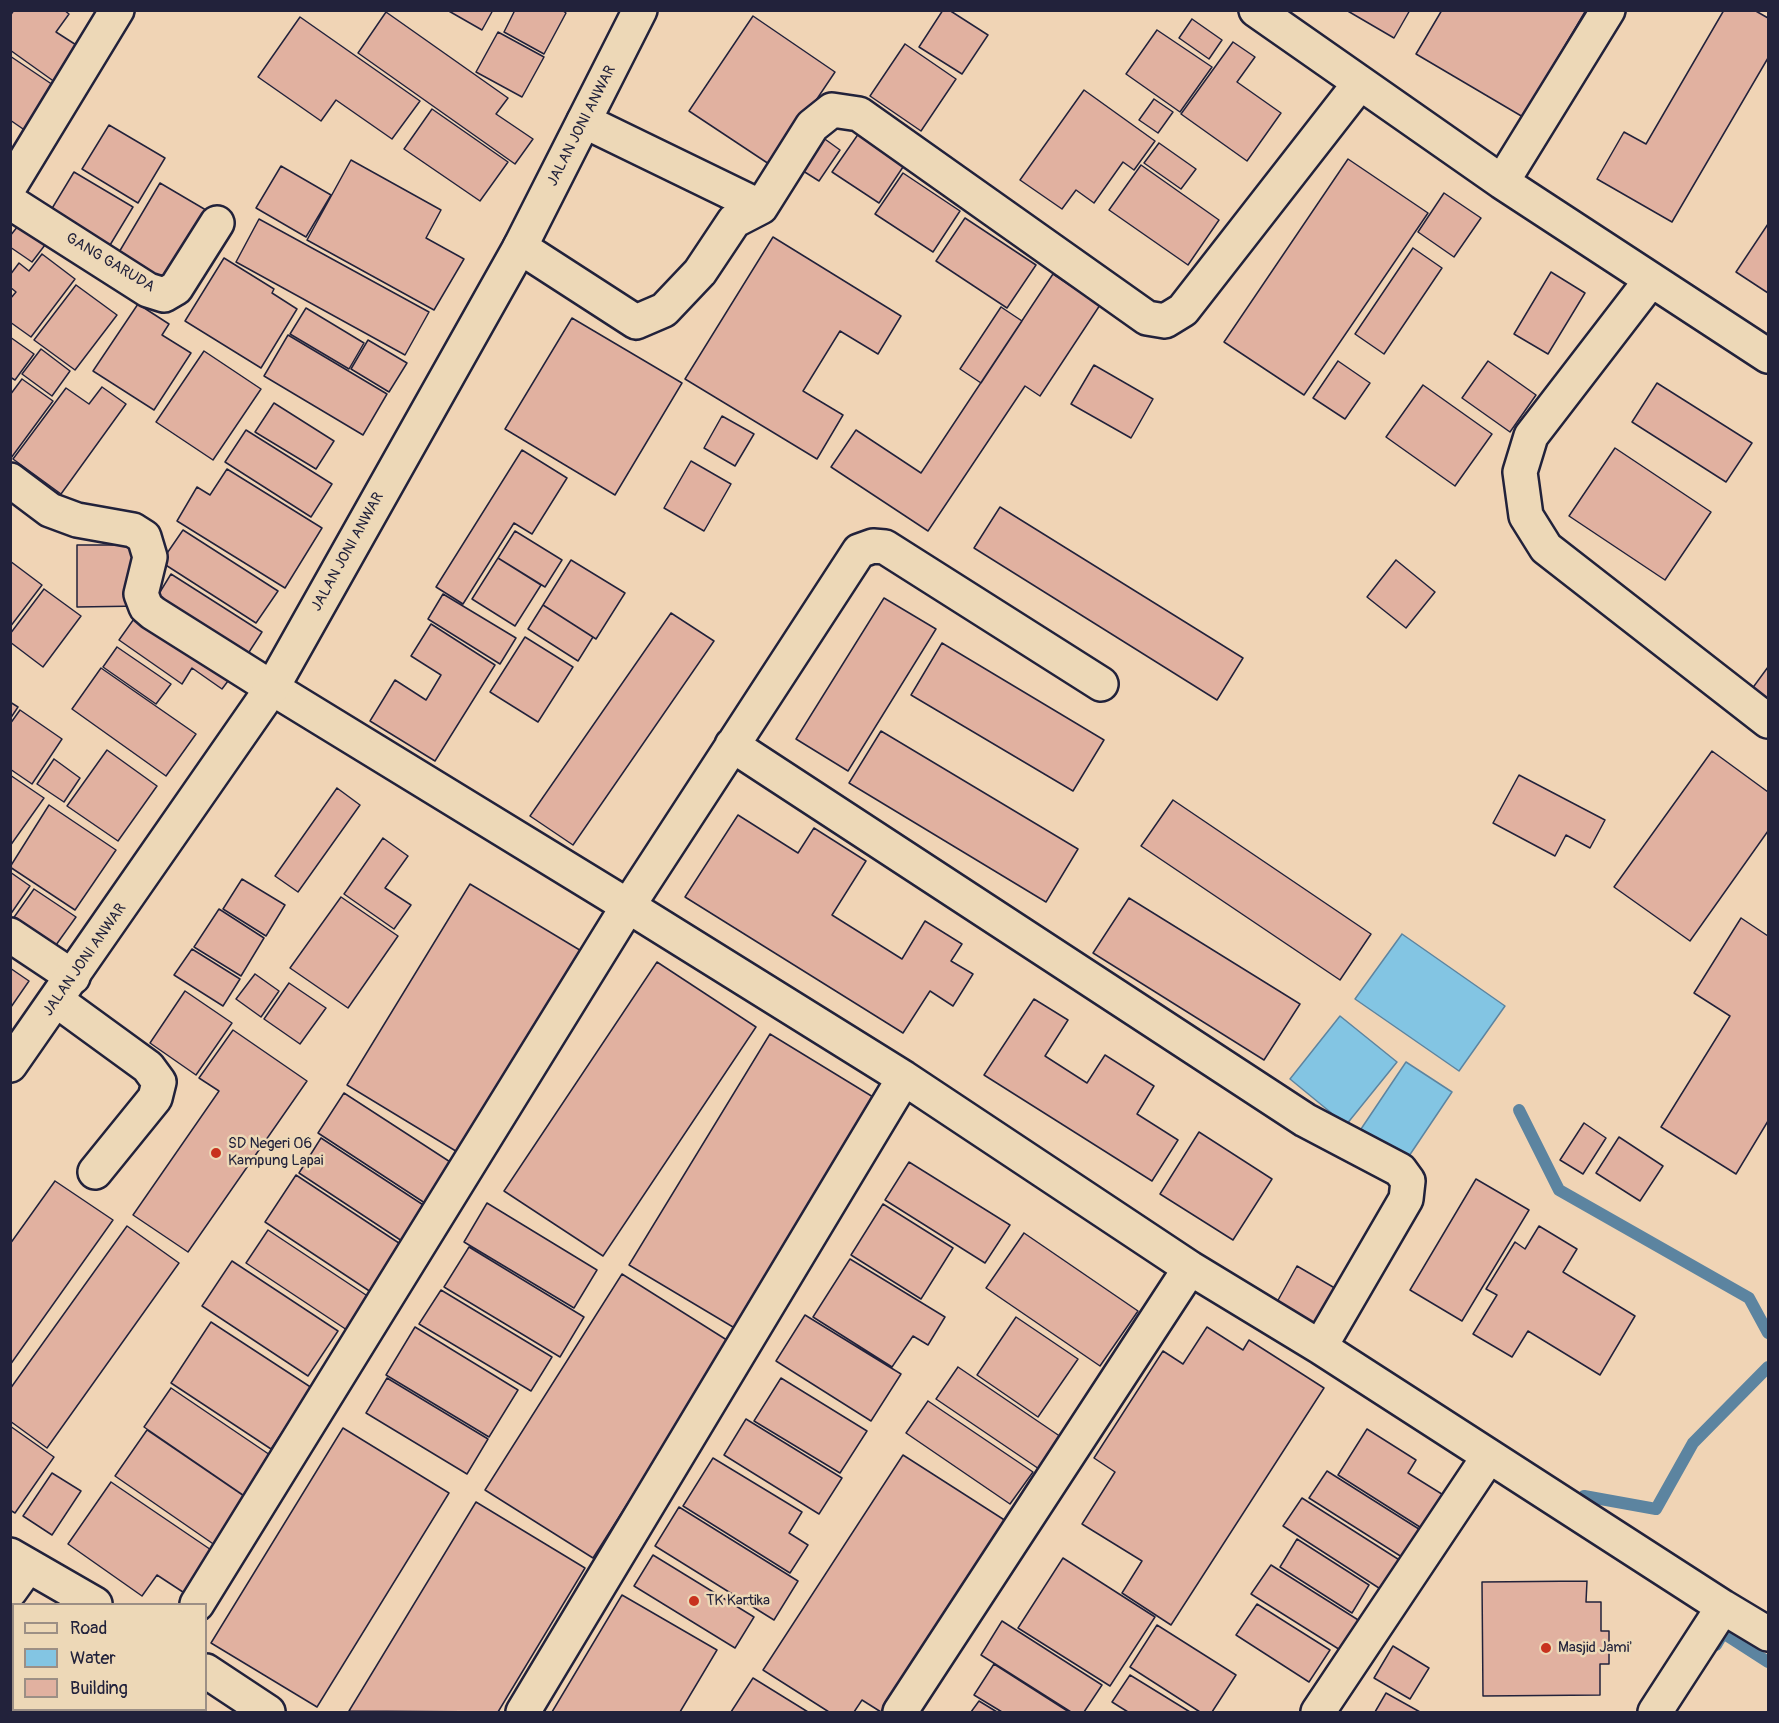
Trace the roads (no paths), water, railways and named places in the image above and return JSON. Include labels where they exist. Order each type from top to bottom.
[{"type":"street","points":[[15,165],[117,10]]},
{"type":"street","name":"JALAN JONI ANWAR","points":[[10,1065],[272,688],[520,247],[640,10]]},
{"type":"street","points":[[1256,10],[1502,182],[1768,356]]},
{"type":"street","points":[[1502,182],[1608,10]]},
{"type":"street","points":[[520,247],[636,322],[664,310],[700,272],[734,221],[761,207],[812,126],[832,110],[859,114],[1147,318],[1165,321],[1183,309],[1360,83]]},
{"type":"street","points":[[584,121],[761,207]]},
{"type":"street","name":"GANG GARUDA","points":[[10,202],[148,290],[164,295],[177,288],[217,223]]},
{"type":"street","points":[[1651,280],[1531,436],[1520,472],[1526,516],[1546,548],[1768,721]]},
{"type":"street","points":[[10,480],[50,510],[77,520],[139,532],[149,547],[150,557],[141,594],[146,606],[272,688],[904,1078],[1190,1268],[1320,1347],[1768,1634]]},
{"type":"street","points":[[198,1603],[628,906],[859,551],[873,546],[885,547],[1101,684]]},
{"type":"street","points":[[732,745],[1305,1120],[1400,1170],[1408,1181],[1406,1199],[1320,1347]]},
{"type":"street","points":[[10,935],[148,1067],[159,1082],[155,1098],[95,1172]]},
{"type":"street","points":[[523,1713],[904,1078]]},
{"type":"street","points":[[900,1713],[1190,1268]]},
{"type":"street","points":[[1318,1713],[1489,1456]]},
{"type":"street","points":[[16,1571],[91,1603]]},
{"type":"street","points":[[1655,1713],[1723,1607]]},
{"type":"street","points":[[207,1672],[268,1713]]},
{"type":"water","points":[[1402,934],[1505,1006],[1459,1071],[1355,999]]},
{"type":"water","points":[[1340,1016],[1397,1062],[1346,1125],[1290,1079]]},
{"type":"water","points":[[1406,1062],[1452,1092],[1407,1159],[1361,1129]]},
{"type":"waterway","points":[[1519,1110],[1559,1190],[1749,1298],[1768,1333]]},
{"type":"waterway","points":[[1584,1496],[1656,1509],[1693,1443],[1768,1367]]},
{"type":"waterway","points":[[1716,1645],[1723,1633],[1768,1662]]},
{"type":"place","name":"SD Negeri 06 Kampung Lapai","points":[[216,1153]]},
{"type":"place","name":"TK Kartika","points":[[694,1601]]},
{"type":"place","name":"Masjid Jami'","points":[[1546,1648]]}]
